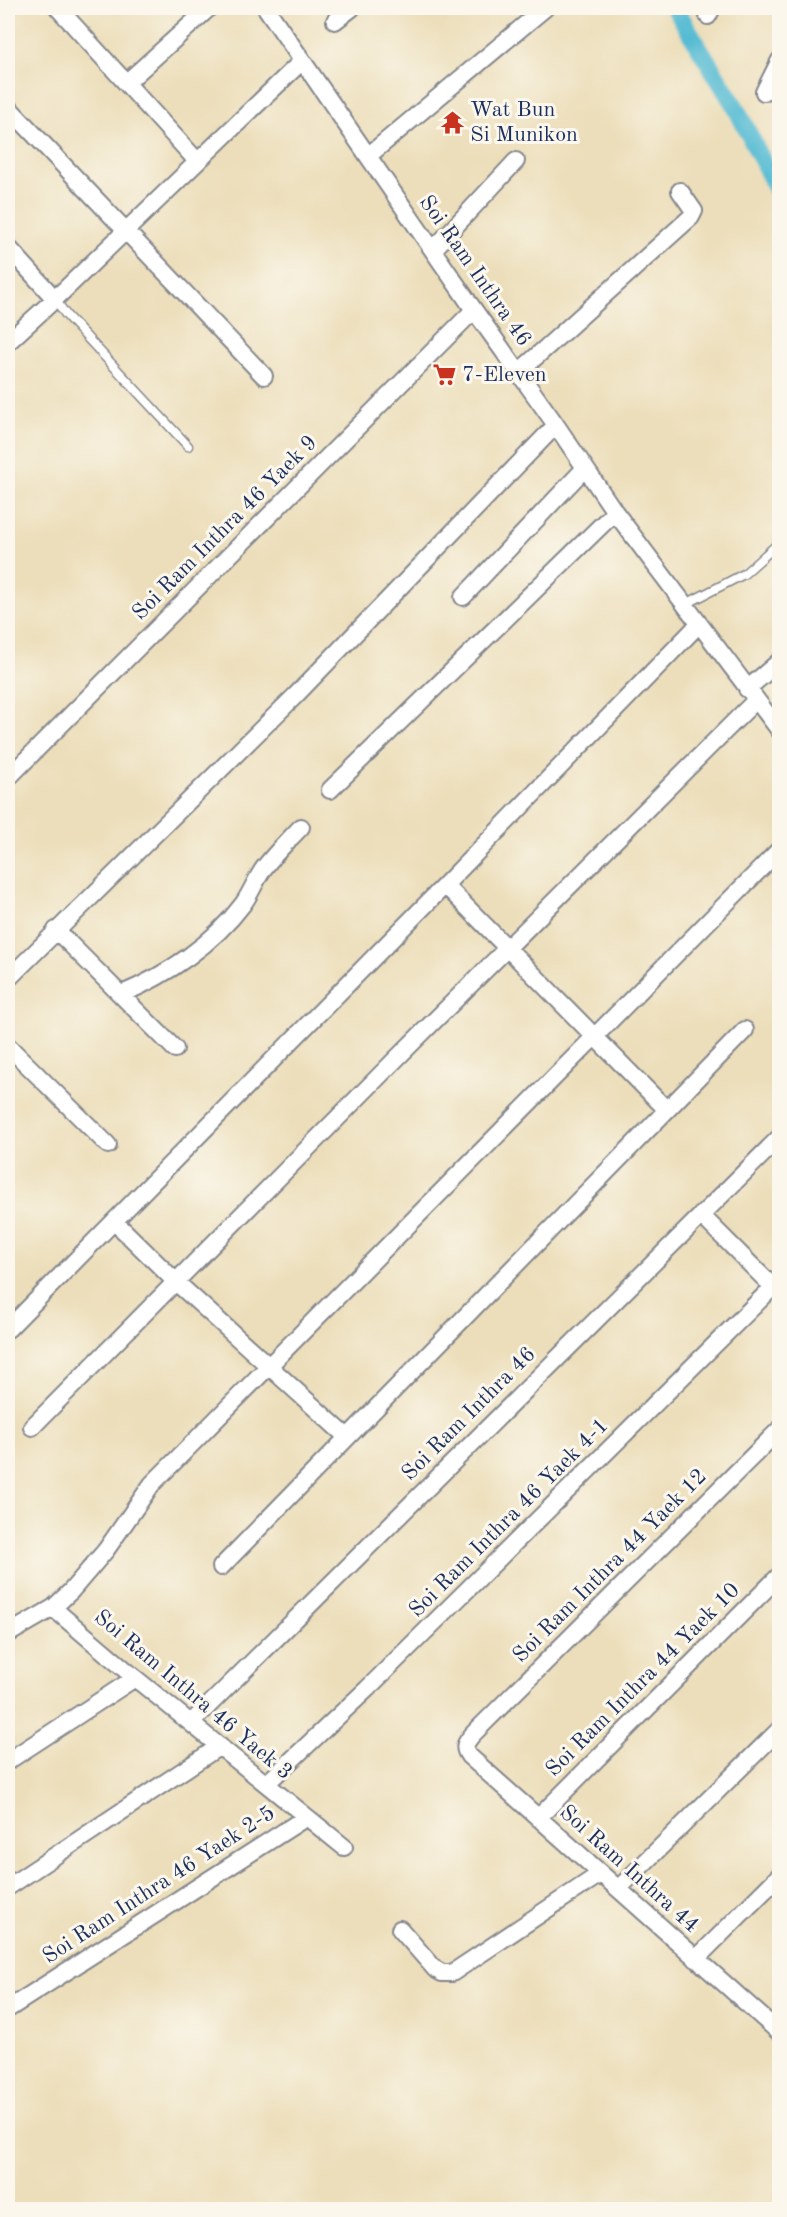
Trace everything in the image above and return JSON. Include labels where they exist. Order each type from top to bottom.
[{"type":"street","points":[[58,8],[197,161]]},
{"type":"street","points":[[126,83],[208,8]]},
{"type":"street","name":"Soi Ram Inthra 46","points":[[266,8],[615,513],[780,731]]},
{"type":"street","points":[[335,21],[352,8]]},
{"type":"street","points":[[368,156],[536,10]]},
{"type":"street","points":[[764,92],[780,60]]},
{"type":"street","points":[[8,342],[302,61]]},
{"type":"street","points":[[8,107],[264,376]]},
{"type":"street","points":[[433,250],[516,161]]},
{"type":"street","points":[[519,372],[691,217],[694,211],[692,206],[680,191]]},
{"type":"street","points":[[8,247],[55,299]]},
{"type":"street","name":"Soi Ram Inthra 46 Yaek 9","points":[[8,778],[474,310]]},
{"type":"street","points":[[8,979],[295,696],[556,425]]},
{"type":"street","points":[[463,597],[585,468]]},
{"type":"street","points":[[330,790],[615,513]]},
{"type":"street","points":[[8,1329],[699,624]]},
{"type":"street","points":[[32,1427],[507,949],[751,695],[780,661]]},
{"type":"street","points":[[122,994],[139,987],[184,960],[214,935],[242,905],[263,869],[301,827]]},
{"type":"street","points":[[8,1634],[53,1608],[106,1550],[152,1484],[780,849]]},
{"type":"street","points":[[445,885],[666,1109]]},
{"type":"street","points":[[56,930],[175,1049]]},
{"type":"street","points":[[221,1567],[745,1030]]},
{"type":"street","points":[[8,1046],[108,1145]]},
{"type":"street","name":"Soi Ram Inthra 46","points":[[191,1723],[780,1137]]},
{"type":"street","points":[[701,1215],[776,1284]]},
{"type":"street","points":[[114,1221],[176,1282],[347,1437]]},
{"type":"street","name":"Soi Ram Inthra 46 Yaek 4-1","points":[[266,1784],[367,1689],[776,1284]]},
{"type":"street","name":"Soi Ram Inthra 44 Yaek 12","points":[[473,1734],[780,1429]]},
{"type":"street","name":"Soi Ram Inthra 44 Yaek 10","points":[[538,1818],[780,1575]]},
{"type":"street","name":"Soi Ram Inthra 46 Yaek 3","points":[[53,1608],[305,1818],[344,1847]]},
{"type":"street","points":[[8,1761],[135,1678]]},
{"type":"street","points":[[618,1890],[780,1729]]},
{"type":"street","name":"Soi Ram Inthra 44","points":[[473,1734],[465,1746],[469,1756],[780,2032]]},
{"type":"street","points":[[8,1887],[220,1746]]},
{"type":"street","name":"Soi Ram Inthra 46 Yaek 2-5","points":[[8,2009],[305,1818]]},
{"type":"street","points":[[400,1929],[435,1969],[442,1973],[452,1973],[600,1874]]},
{"type":"street","points":[[696,1959],[780,1875]]},
{"type":"lane","points":[[55,299],[66,315],[188,446]]},
{"type":"lane","points":[[684,605],[744,574],[780,542]]},
{"type":"waterway","points":[[675,8],[736,108],[780,196]]},
{"type":"place","name":"Wat Bun Si Munikon","points":[[452,123]]},
{"type":"place","name":"7-Eleven","points":[[444,375]]}]
